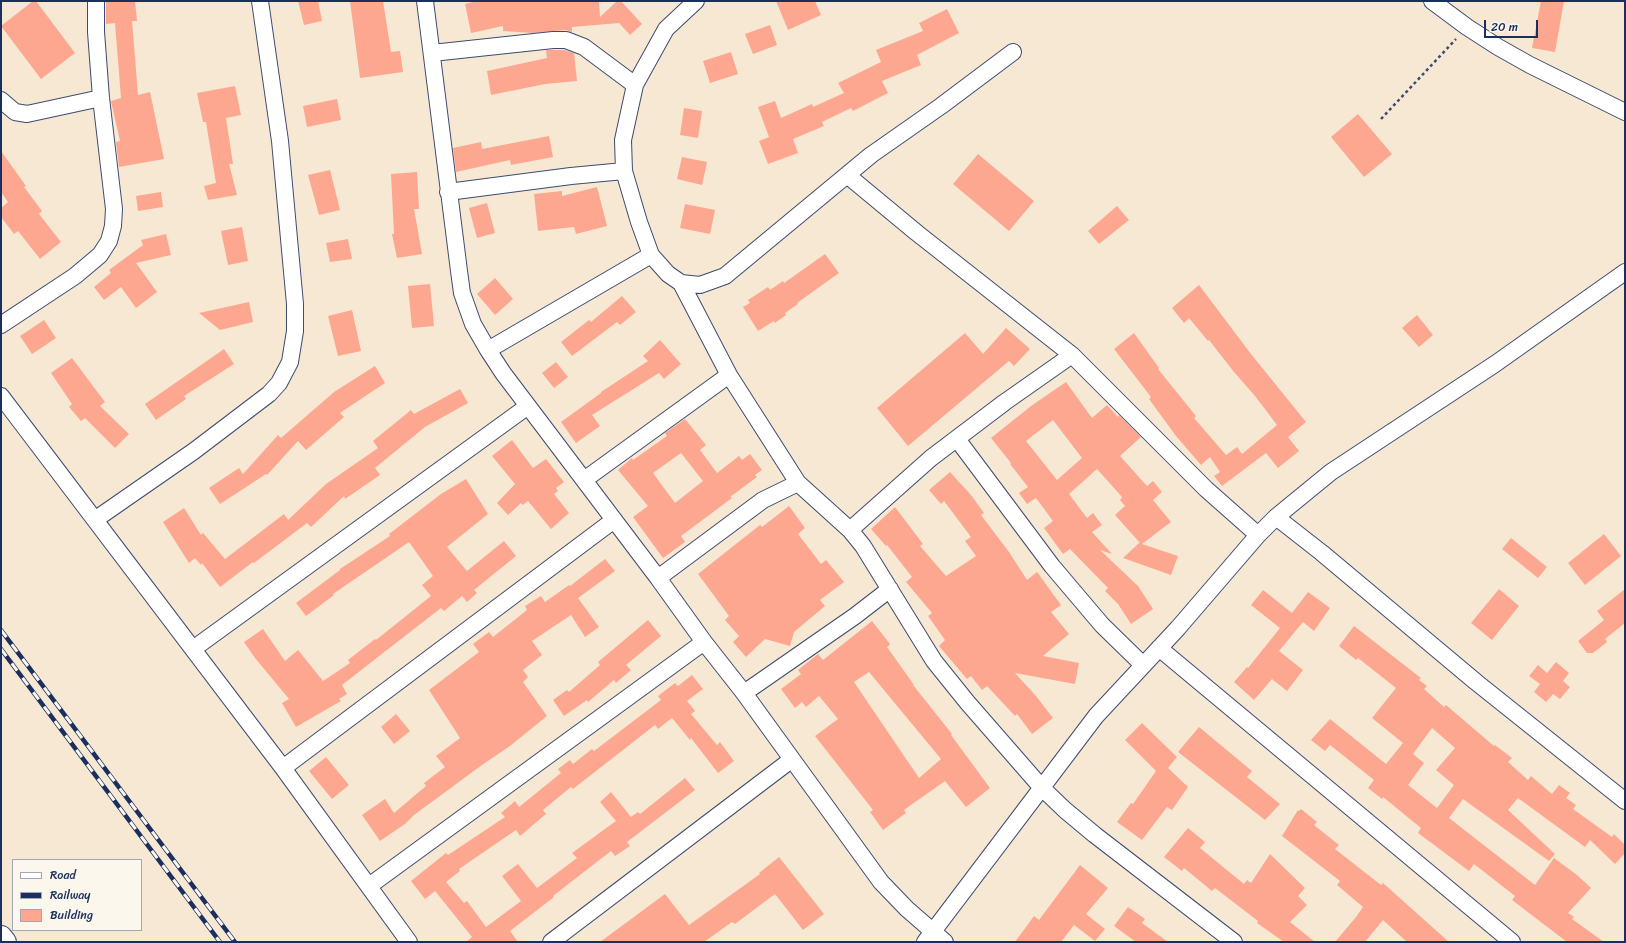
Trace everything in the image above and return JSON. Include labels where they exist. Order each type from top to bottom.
[{"type":"highway","points":[[1,937],[5,942]]},
{"type":"street","points":[[1,325],[76,276],[100,255],[109,241],[113,226],[114,209],[96,32],[96,1]]},
{"type":"street","points":[[96,519],[194,451],[269,394],[279,382],[290,362],[295,331],[295,304],[280,142],[260,1]]},
{"type":"street","points":[[425,1],[462,293],[474,324],[488,350],[704,642],[744,692],[791,760],[881,882],[934,939],[1042,788],[1096,716],[1276,517],[1331,472],[1495,364],[1625,272]]},
{"type":"street","points":[[696,1],[666,29],[635,85],[623,140],[624,171],[639,222],[651,255],[668,274],[681,282],[700,285],[725,276],[871,155],[941,106],[1013,52]]},
{"type":"street","points":[[1432,1],[1467,27],[1530,65],[1625,112]]},
{"type":"street","points":[[432,53],[553,40],[566,40],[584,47],[635,85]]},
{"type":"street","points":[[1,100],[15,112],[26,114],[102,98]]},
{"type":"street","points":[[448,192],[571,176],[624,171]]},
{"type":"street","points":[[847,175],[917,233],[1072,355],[1206,489],[1258,536]]},
{"type":"street","points":[[488,350],[651,255]]},
{"type":"street","points":[[681,282],[729,375],[798,483],[850,530],[873,561],[934,661],[967,702],[1042,788],[1065,810],[1095,835],[1234,942]]},
{"type":"street","points":[[850,530],[931,458],[1005,402],[1072,355]]},
{"type":"street","points":[[584,480],[729,375]]},
{"type":"street","points":[[1,396],[96,519],[283,768],[409,942]]},
{"type":"street","points":[[193,648],[528,406]]},
{"type":"street","points":[[957,439],[1052,566],[1102,625],[1143,665]]},
{"type":"street","points":[[658,578],[763,500],[798,483]]},
{"type":"street","points":[[1276,517],[1322,553],[1476,682],[1625,801]]},
{"type":"street","points":[[283,768],[614,520]]},
{"type":"street","points":[[744,692],[855,616],[890,589]]},
{"type":"street","points":[[369,886],[704,642]]},
{"type":"street","points":[[1159,648],[1512,942]]},
{"type":"street","points":[[552,942],[791,760]]},
{"type":"path","points":[[1381,119],[1467,27]]},
{"type":"building","points":[[33,1],[36,1],[75,53],[41,79],[1,26]]},
{"type":"building","points":[[106,1],[135,1],[137,21],[132,21],[138,95],[150,92],[164,159],[119,167],[116,142],[120,141],[111,101],[121,98],[115,23],[106,24]]},
{"type":"building","points":[[298,1],[318,1],[322,21],[304,25]]},
{"type":"building","points":[[350,1],[383,1],[391,52],[400,51],[403,72],[360,78]]},
{"type":"building","points":[[477,1],[599,1],[600,17],[617,1],[621,1],[642,24],[630,35],[619,23],[572,27],[572,32],[566,30],[533,33],[503,31],[503,26],[471,33],[465,4]]},
{"type":"building","points":[[776,1],[815,1],[821,15],[788,30]]},
{"type":"building","points":[[1541,1],[1564,1],[1555,52],[1532,48]]},
{"type":"building","points":[[947,9],[959,33],[917,55],[921,65],[882,81],[888,93],[853,111],[851,108],[822,122],[824,126],[793,139],[798,153],[768,164],[759,141],[769,137],[758,107],[775,101],[781,118],[812,104],[813,107],[844,93],[838,83],[881,62],[876,50],[923,31],[919,23]]},
{"type":"building","points":[[770,25],[777,45],[753,54],[745,34]]},
{"type":"building","points":[[546,50],[564,50],[574,53],[577,81],[545,84],[491,95],[487,71],[547,58]]},
{"type":"building","points":[[731,52],[738,74],[710,83],[703,61]]},
{"type":"building","points":[[235,86],[241,115],[226,118],[233,164],[229,164],[237,195],[208,200],[204,186],[216,183],[206,122],[203,122],[197,93]]},
{"type":"building","points":[[337,99],[341,120],[307,127],[303,106]]},
{"type":"building","points":[[684,108],[702,111],[698,138],[680,135]]},
{"type":"building","points":[[1358,114],[1392,154],[1364,177],[1331,137]]},
{"type":"building","points":[[549,136],[553,157],[511,165],[510,160],[456,172],[453,148],[481,142],[482,149]]},
{"type":"building","points":[[1,151],[26,186],[24,187],[42,211],[39,214],[61,242],[40,259],[18,231],[14,234],[1,217],[1,208],[8,202],[1,192]]},
{"type":"building","points":[[978,154],[1034,201],[1009,231],[953,184]]},
{"type":"building","points":[[682,157],[707,162],[702,185],[677,179]]},
{"type":"building","points":[[330,170],[340,210],[319,215],[308,175]]},
{"type":"building","points":[[417,172],[419,209],[414,209],[422,254],[397,258],[392,234],[394,234],[391,174]]},
{"type":"building","points":[[597,187],[607,226],[576,234],[574,227],[538,231],[534,194],[562,191],[562,196]]},
{"type":"building","points":[[161,192],[163,207],[138,211],[136,196]]},
{"type":"building","points":[[487,203],[495,233],[477,238],[469,208]]},
{"type":"building","points":[[685,204],[715,210],[710,234],[680,228]]},
{"type":"building","points":[[1117,206],[1129,220],[1099,244],[1088,231]]},
{"type":"building","points":[[242,227],[248,261],[228,265],[221,231]]},
{"type":"building","points":[[166,234],[171,255],[136,263],[157,292],[136,308],[121,287],[104,300],[94,287],[111,273],[109,270],[143,245],[141,240]]},
{"type":"building","points":[[348,239],[352,259],[330,262],[326,243]]},
{"type":"building","points":[[825,254],[839,273],[797,303],[798,304],[785,313],[786,315],[775,323],[774,321],[758,331],[743,307],[750,303],[748,300],[768,287],[770,290],[783,281],[784,283]]},
{"type":"building","points":[[495,278],[513,299],[495,315],[477,294]]},
{"type":"building","points":[[430,284],[434,326],[412,328],[408,286]]},
{"type":"building","points":[[1199,285],[1251,354],[1306,422],[1288,437],[1299,451],[1278,468],[1266,453],[1222,486],[1214,476],[1220,472],[1210,457],[1201,465],[1176,436],[1149,399],[1151,397],[1114,349],[1134,333],[1159,368],[1158,369],[1196,416],[1194,418],[1226,455],[1237,447],[1242,454],[1277,425],[1209,340],[1208,341],[1189,318],[1184,323],[1172,308]]},
{"type":"building","points":[[622,296],[636,312],[620,325],[617,322],[572,356],[561,342],[589,320],[591,322]]},
{"type":"building","points":[[249,302],[253,322],[220,330],[199,313]]},
{"type":"building","points":[[352,310],[361,351],[338,356],[328,316]]},
{"type":"building","points":[[1417,315],[1433,335],[1419,347],[1402,328]]},
{"type":"building","points":[[44,320],[56,338],[32,354],[20,336]]},
{"type":"building","points":[[1006,328],[1030,349],[1014,366],[1009,361],[908,446],[877,408],[965,333],[983,354]]},
{"type":"building","points":[[660,340],[681,364],[664,379],[659,373],[592,415],[600,426],[576,443],[561,422],[601,392],[648,361],[643,356]]},
{"type":"building","points":[[224,349],[234,364],[184,396],[186,399],[156,420],[145,404]]},
{"type":"building","points":[[72,358],[105,402],[100,406],[129,434],[115,448],[85,418],[81,421],[69,407],[72,404],[51,373]]},
{"type":"building","points":[[556,362],[568,377],[554,388],[542,373]]},
{"type":"building","points":[[375,366],[385,383],[340,413],[344,417],[306,450],[298,441],[267,475],[266,474],[220,504],[209,488],[239,468],[243,474],[278,435],[281,438],[334,392]]},
{"type":"building","points":[[1066,382],[1092,418],[1107,405],[1141,437],[1120,456],[1147,486],[1153,481],[1162,492],[1153,500],[1171,522],[1142,544],[1178,556],[1171,575],[1123,558],[1140,543],[1115,515],[1125,506],[1120,500],[1122,497],[1097,469],[1069,494],[1087,518],[1093,513],[1102,525],[1092,532],[1112,554],[1100,550],[1138,586],[1153,609],[1131,624],[1118,604],[1105,591],[1108,588],[1070,549],[1063,554],[1044,528],[1053,521],[1036,498],[1027,504],[1019,493],[1028,487],[991,438],[1031,406]],"holes":[[[1053,420],[1082,458],[1057,480],[1026,441]]]},
{"type":"building","points":[[460,389],[468,403],[425,427],[375,468],[380,475],[345,499],[344,496],[311,527],[307,523],[220,587],[202,563],[201,565],[195,558],[189,563],[163,522],[184,508],[201,535],[203,533],[225,559],[284,514],[288,520],[326,484],[378,448],[373,441],[411,410],[414,414]]},
{"type":"building","points":[[685,419],[706,445],[700,450],[717,473],[739,456],[742,460],[750,454],[762,470],[755,475],[757,477],[730,497],[732,498],[681,536],[685,542],[663,558],[633,517],[648,506],[618,470],[632,458],[633,460],[667,436],[665,433]],"holes":[[[681,453],[703,481],[675,503],[653,473]]]},
{"type":"building","points":[[512,440],[533,468],[546,459],[564,482],[556,488],[558,491],[554,494],[569,513],[551,529],[528,501],[523,505],[521,503],[508,515],[497,503],[515,484],[492,456]]},
{"type":"building","points":[[950,472],[971,495],[984,513],[981,515],[1009,552],[1027,580],[1037,572],[1061,605],[1051,612],[1069,634],[1043,656],[1079,663],[1075,684],[1015,673],[1036,696],[1053,718],[1032,734],[1017,714],[1015,716],[987,686],[982,690],[971,676],[967,679],[939,646],[945,640],[928,616],[932,613],[906,582],[912,577],[887,545],[886,546],[871,529],[895,507],[923,544],[920,546],[946,576],[976,556],[965,541],[971,537],[944,501],[941,504],[929,490]]},
{"type":"building","points":[[466,479],[488,514],[447,547],[467,571],[504,541],[516,556],[474,590],[477,593],[467,602],[462,596],[444,611],[441,608],[342,685],[347,694],[339,699],[341,701],[296,727],[282,703],[289,699],[255,658],[244,642],[263,629],[285,661],[298,650],[323,681],[350,663],[348,660],[375,639],[376,640],[431,596],[422,585],[433,576],[409,542],[333,594],[334,595],[306,616],[296,603],[340,569],[390,536],[389,534],[441,494]]},
{"type":"building","points":[[789,506],[805,528],[798,534],[821,564],[826,560],[844,582],[820,600],[825,606],[794,632],[790,646],[765,639],[746,657],[733,642],[739,636],[725,620],[729,616],[698,574],[760,525],[762,527]]},
{"type":"building","points":[[1604,534],[1621,556],[1585,585],[1568,563]]},
{"type":"building","points":[[1511,538],[1547,567],[1538,578],[1502,549]]},
{"type":"building","points":[[605,559],[615,571],[578,598],[599,627],[585,637],[571,615],[532,641],[542,655],[523,670],[528,677],[523,682],[547,716],[510,746],[380,841],[362,815],[385,799],[394,813],[426,786],[424,783],[445,767],[436,756],[460,738],[429,690],[479,652],[473,644],[489,632],[493,637],[527,610],[525,606],[541,596],[545,602],[569,585],[570,586]]},
{"type":"building","points":[[1499,589],[1519,606],[1492,640],[1471,623]]},
{"type":"building","points":[[1625,589],[1625,623],[1605,639],[1607,642],[1593,653],[1587,653],[1578,641],[1604,620],[1597,611]]},
{"type":"building","points":[[1263,590],[1292,613],[1308,592],[1330,608],[1314,631],[1303,622],[1279,651],[1303,670],[1287,691],[1272,679],[1254,700],[1234,682],[1247,667],[1248,668],[1280,628],[1251,605]]},
{"type":"building","points":[[648,620],[661,636],[626,665],[631,670],[616,683],[614,680],[588,702],[587,700],[564,716],[553,700],[567,690],[569,692],[600,665],[598,662]]},
{"type":"building","points":[[872,621],[890,644],[887,647],[913,685],[952,734],[951,735],[990,788],[966,807],[945,781],[904,810],[906,813],[883,830],[870,812],[873,810],[815,736],[838,719],[819,696],[806,707],[802,702],[795,708],[781,689],[801,674],[798,670],[818,654],[823,660]],"holes":[[[869,672],[941,759],[919,778],[854,682]]]},
{"type":"building","points":[[1354,626],[1421,678],[1419,680],[1427,686],[1424,689],[1444,707],[1446,705],[1494,746],[1495,745],[1512,758],[1508,762],[1528,780],[1531,776],[1552,794],[1559,785],[1570,793],[1566,798],[1576,805],[1573,809],[1612,837],[1614,834],[1625,845],[1625,853],[1615,864],[1590,840],[1585,847],[1518,798],[1508,810],[1555,854],[1549,861],[1463,799],[1449,818],[1535,885],[1554,858],[1577,875],[1591,888],[1568,913],[1574,917],[1572,919],[1604,942],[1567,942],[1512,900],[1515,896],[1474,864],[1469,871],[1418,833],[1421,828],[1383,797],[1382,799],[1368,788],[1374,780],[1330,745],[1325,751],[1311,740],[1330,719],[1386,764],[1403,743],[1372,718],[1396,688],[1358,658],[1356,660],[1339,646]],"holes":[[[1432,728],[1455,748],[1436,770],[1454,785],[1437,808],[1408,785],[1424,763],[1413,754]]]},
{"type":"building","points":[[1556,662],[1569,673],[1563,681],[1570,687],[1560,699],[1553,694],[1546,702],[1534,692],[1540,684],[1529,676],[1538,665],[1547,673]]},
{"type":"building","points":[[692,675],[703,689],[687,701],[695,711],[691,714],[717,745],[720,742],[734,761],[718,773],[691,738],[690,740],[672,718],[658,729],[655,725],[573,789],[571,787],[543,810],[546,814],[520,836],[516,830],[459,869],[460,871],[446,882],[464,903],[467,901],[486,927],[521,901],[502,876],[518,864],[537,888],[577,858],[572,853],[616,821],[600,802],[611,792],[631,817],[638,812],[640,814],[685,778],[695,790],[627,842],[630,846],[615,856],[611,851],[510,931],[518,942],[466,942],[472,937],[435,891],[425,899],[411,881],[446,853],[448,855],[505,817],[501,813],[515,801],[519,807],[561,773],[558,769],[570,760],[573,764],[592,749],[594,751],[661,700],[658,696],[675,683],[678,686]]},
{"type":"building","points":[[396,714],[410,731],[394,744],[381,727]]},
{"type":"building","points":[[1142,723],[1177,757],[1168,768],[1188,787],[1172,810],[1167,807],[1142,840],[1117,822],[1131,803],[1133,804],[1156,771],[1125,740]]},
{"type":"building","points":[[1199,727],[1252,771],[1247,777],[1280,804],[1265,820],[1178,752]]},
{"type":"building","points":[[326,757],[349,785],[332,799],[309,771]]},
{"type":"building","points":[[1301,809],[1317,822],[1314,825],[1339,845],[1335,849],[1381,885],[1383,883],[1449,942],[1407,942],[1383,920],[1365,942],[1335,942],[1363,907],[1337,885],[1340,881],[1282,836],[1298,810],[1299,811]]},
{"type":"building","points":[[1188,828],[1205,842],[1200,848],[1244,884],[1247,880],[1251,883],[1270,854],[1305,888],[1298,896],[1307,905],[1290,922],[1315,942],[1284,942],[1257,923],[1258,921],[1215,888],[1212,891],[1184,868],[1182,871],[1164,857]]},
{"type":"building","points":[[779,857],[824,914],[803,930],[775,894],[735,924],[732,922],[704,942],[600,942],[665,894],[689,925],[760,874],[759,873]]},
{"type":"building","points":[[1080,865],[1108,888],[1086,914],[1105,929],[1095,941],[1074,925],[1061,942],[1015,942],[1034,916],[1039,920]]},
{"type":"building","points":[[1128,907],[1145,919],[1142,923],[1168,942],[1136,942],[1114,926]]},
{"type":"railway","points":[[1,630],[235,942]]},
{"type":"railway","points":[[1,649],[220,942]]}]
